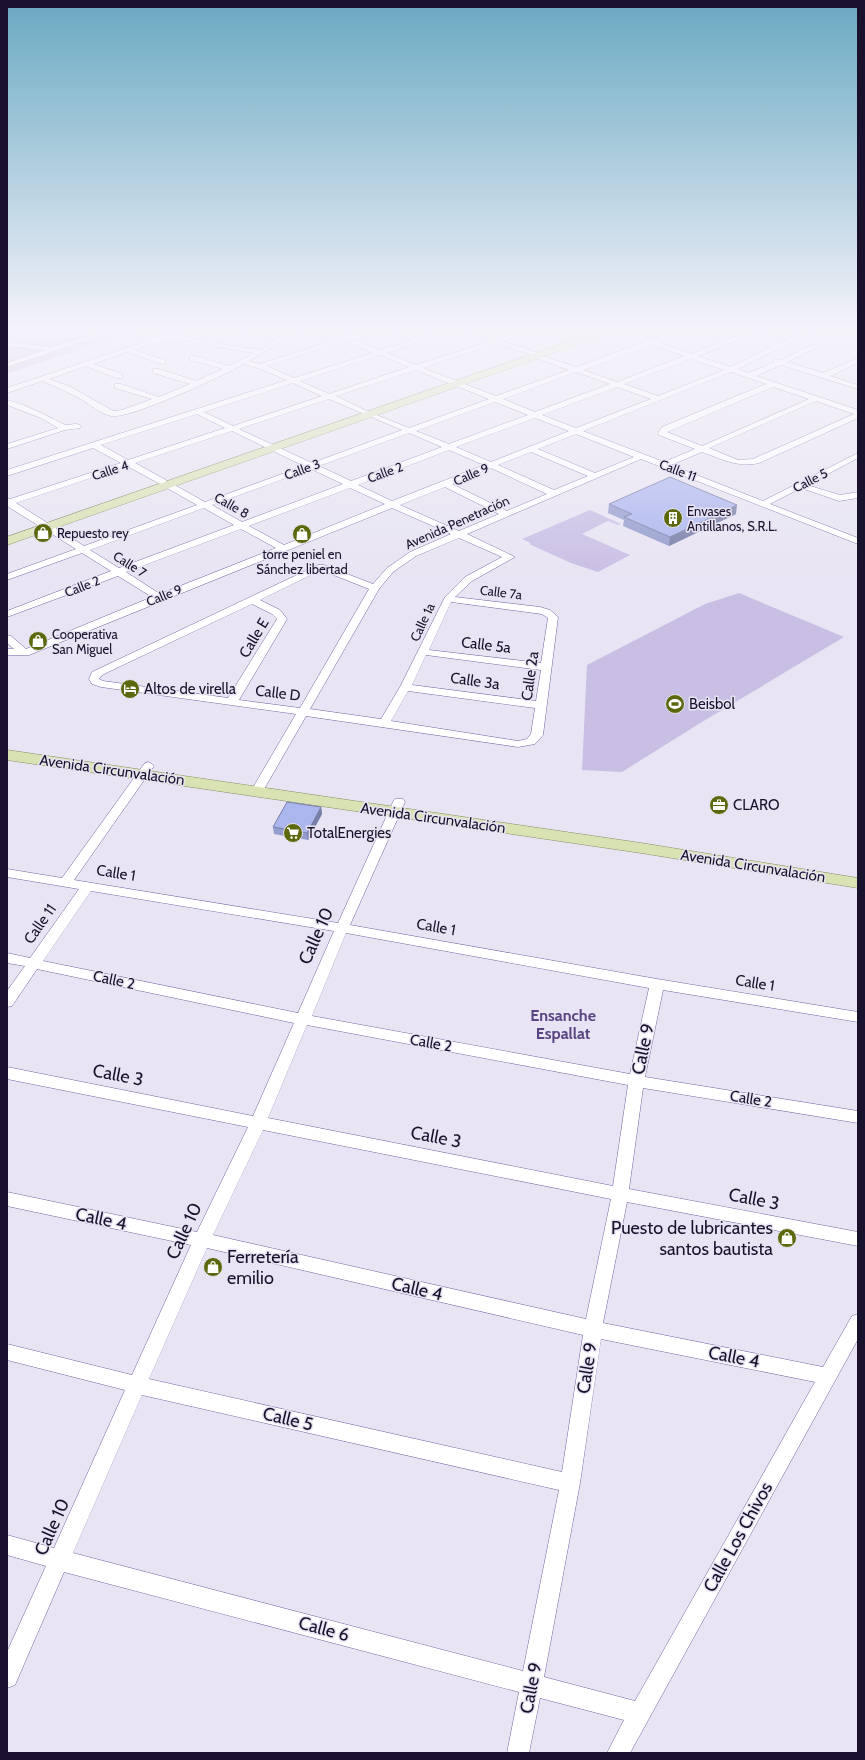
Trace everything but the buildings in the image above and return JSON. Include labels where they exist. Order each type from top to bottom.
[{"type":"main road","points":[[7,541],[45,526],[373,411]]},
{"type":"main road","points":[[7,536],[45,526]]},
{"type":"main road","name":"Avenida Circunvalación","points":[[7,746],[145,770],[396,807],[858,883]]},
{"type":"main road","name":"Avenida Circunvalación","points":[[7,755],[145,770]]},
{"type":"main road","name":"Avenida Circunvalación","points":[[396,807],[622,835],[858,872]]},
{"type":"street","points":[[31,411],[44,416],[64,428]]},
{"type":"street","points":[[107,411],[112,414],[126,411]]},
{"type":"street","name":"Calle 4","points":[[8,502],[129,464],[285,411]]},
{"type":"street","points":[[364,411],[553,493]]},
{"type":"street","name":"Calle 3","points":[[7,577],[461,411]]},
{"type":"street","name":"Calle 11","points":[[526,411],[858,541]]},
{"type":"street","name":"Calle 2","points":[[7,614],[545,411]]},
{"type":"street","name":"Calle 9","points":[[25,653],[158,597],[629,411]]},
{"type":"street","points":[[709,411],[662,431],[668,436],[732,461],[747,463],[756,461],[858,414]]},
{"type":"street","points":[[665,465],[787,411]]},
{"type":"street","points":[[7,474],[198,412],[456,534]]},
{"type":"street","points":[[7,447],[64,428],[77,426]]},
{"type":"street","points":[[7,437],[20,442]]},
{"type":"street","name":"Calle 8","points":[[94,445],[283,548]]},
{"type":"street","points":[[533,450],[595,476]]},
{"type":"street","name":"Calle 5","points":[[763,504],[858,455]]},
{"type":"street","name":"Avenida Penetración","points":[[260,787],[375,588],[390,570],[413,554],[456,534],[642,456]]},
{"type":"street","points":[[446,484],[506,513]]},
{"type":"street","points":[[800,485],[838,498],[858,495]]},
{"type":"street","name":"Calle 7","points":[[8,502],[82,549],[120,571],[158,597]]},
{"type":"street","name":"Calle 1a","points":[[384,723],[406,687],[448,599],[468,578],[510,557],[456,534]]},
{"type":"street","name":"Calle D","points":[[375,588],[321,567],[102,671],[96,674],[94,679],[96,682],[101,684],[231,703],[384,723],[518,744],[531,742]]},
{"type":"street","name":"Calle 7a","points":[[448,599],[540,610],[550,614]]},
{"type":"street","name":"Calle E","points":[[231,703],[281,623],[282,619],[276,612],[252,600]]},
{"type":"street","name":"Calle 2a","points":[[531,742],[537,735],[553,617],[550,614]]},
{"type":"street","points":[[7,638],[25,653]]},
{"type":"street","points":[[7,652],[25,653]]},
{"type":"street","name":"Calle 5a","points":[[423,652],[546,667]]},
{"type":"street","name":"Calle 3a","points":[[406,687],[540,705]]},
{"type":"street","points":[[65,883],[145,770]]},
{"type":"street","name":"Calle 10","points":[[7,1677],[202,1240],[258,1122],[396,807]]},
{"type":"street","name":"Calle 1","points":[[7,873],[342,928],[658,984],[858,1016]]},
{"type":"street","name":"Calle 11","points":[[7,1002],[88,886]]},
{"type":"street","name":"Calle 2","points":[[7,958],[302,1019],[636,1081],[858,1117]]},
{"type":"street","name":"Calle 9","points":[[518,1753],[570,1483],[593,1329],[620,1194],[636,1081],[658,984]]},
{"type":"street","name":"Calle 3","points":[[7,1073],[620,1194],[858,1239]]},
{"type":"street","name":"Calle 4","points":[[7,1199],[202,1240],[593,1329],[828,1376]]},
{"type":"street","name":"Calle Los Chivos","points":[[618,1753],[858,1322]]},
{"type":"street","name":"Calle 5","points":[[7,1352],[138,1385],[570,1483]]},
{"type":"street","name":"Calle 6","points":[[7,1545],[640,1713]]},
{"type":"shaded area","points":[[590,510],[621,524],[618,525],[608,521],[582,534],[630,555],[598,572],[571,563],[529,544],[531,543],[522,539]]},
{"type":"shaded area","points":[[739,593],[844,637],[622,772],[582,770],[587,665],[705,604]]},
{"type":"place","name":"Envases Antillanos, S.R.L.","points":[[673,518]]},
{"type":"place","name":"Repuesto rey","points":[[43,533]]},
{"type":"place","name":"torre peniel en Sánchez libertad","points":[[302,534]]},
{"type":"place","name":"Cooperativa San Miguel","points":[[38,641]]},
{"type":"place","name":"Altos de virella","points":[[130,689]]},
{"type":"place","name":"Beisbol","points":[[675,704]]},
{"type":"place","name":"CLARO","points":[[719,805]]},
{"type":"place","name":"TotalEnergies","points":[[293,833]]},
{"type":"place","name":"Puesto de lubricantes santos bautista","points":[[787,1238]]},
{"type":"place","name":"Ferretería emilio","points":[[213,1267]]},
{"type":"district","name":"Ensanche Espallat","points":[[563,1024]]}]
